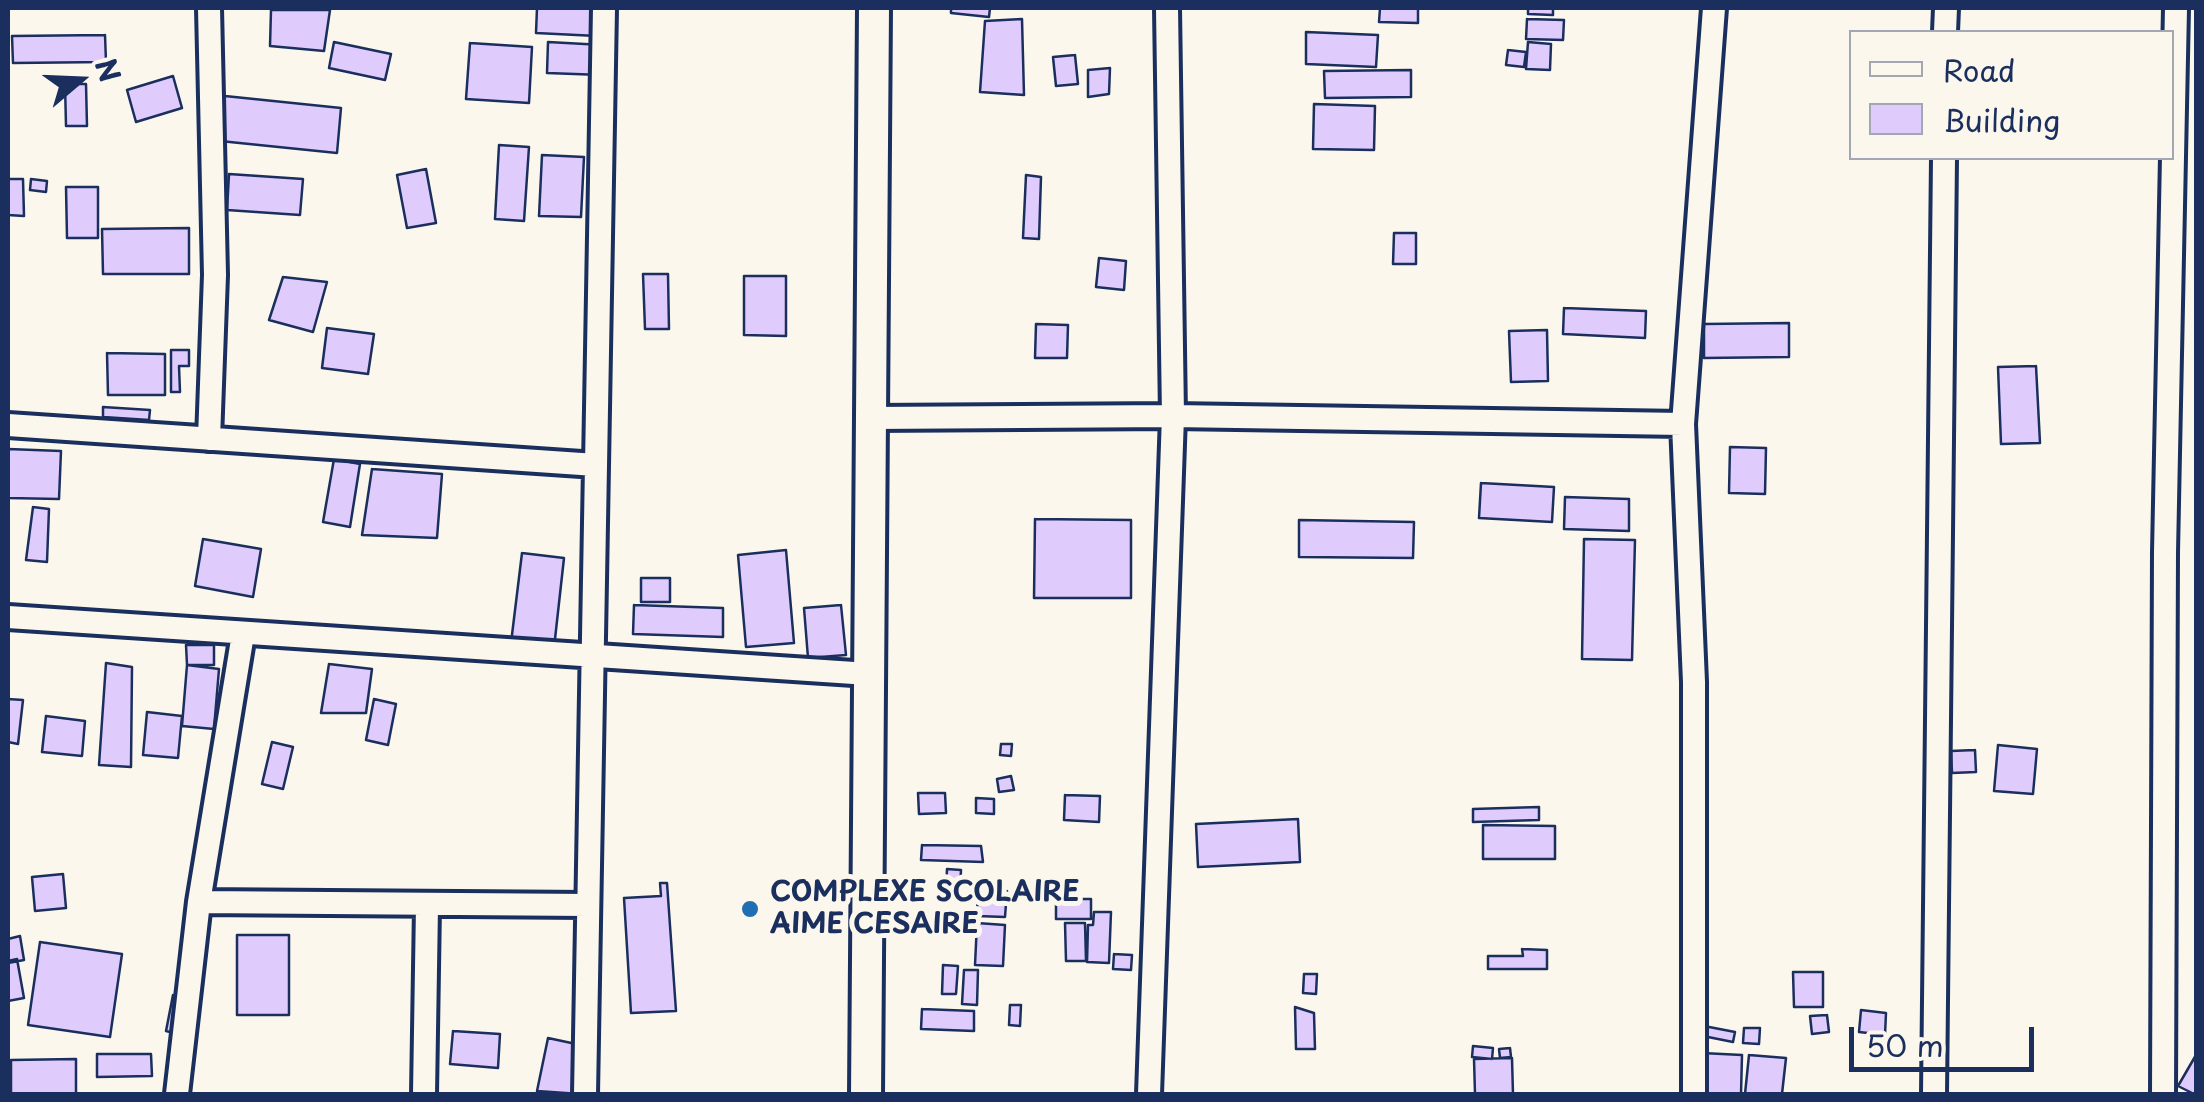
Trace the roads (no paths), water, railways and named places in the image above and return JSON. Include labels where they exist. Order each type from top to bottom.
[{"type":"main road","points":[[866,1094],[874,8]]},
{"type":"street","points":[[209,8],[215,275],[209,439]]},
{"type":"street","points":[[585,1094],[604,8]]},
{"type":"street","points":[[1149,1094],[1173,416],[1167,8]]},
{"type":"street","points":[[1694,1094],[1694,682],[1683,424],[1714,8]]},
{"type":"street","points":[[2174,107],[2176,8]]},
{"type":"street","points":[[1934,1094],[1944,160]]},
{"type":"street","points":[[2163,1094],[2165,552],[2173,160]]},
{"type":"street","points":[[870,418],[1173,416],[1683,424]]},
{"type":"street","points":[[8,425],[596,465]]},
{"type":"street","points":[[8,617],[869,674]]},
{"type":"street","points":[[177,1094],[199,902],[243,634]]},
{"type":"street","points":[[199,902],[588,905]]},
{"type":"street","points":[[424,1094],[428,906]]},
{"type":"place","name":"COMPLEXE SCOLAIRE AIME CESAIRE","points":[[750,909]]}]
